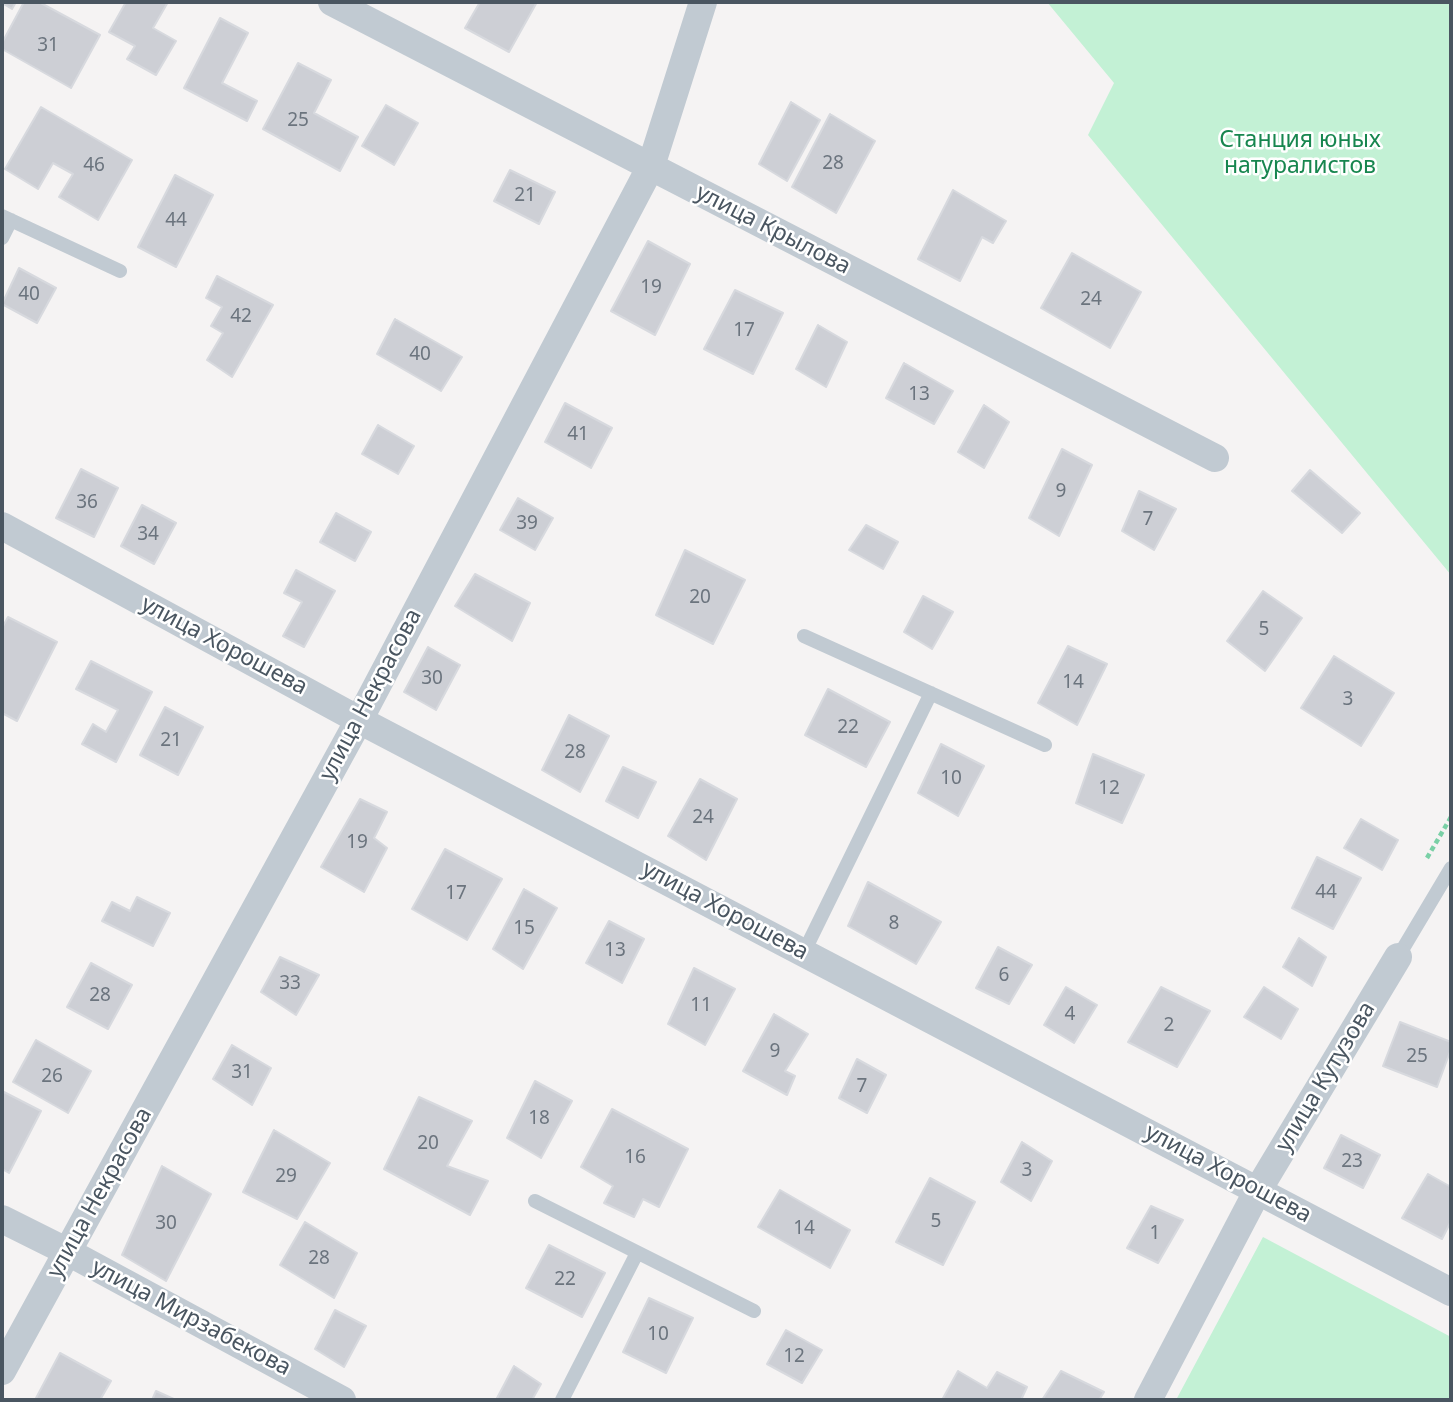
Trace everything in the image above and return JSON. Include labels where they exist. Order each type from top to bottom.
[{"type":"street","name":"улица Крылова","points":[[332,2],[1215,458]]},
{"type":"street","name":"улица Некрасова","points":[[2,1371],[359,720],[651,166],[703,2]]},
{"type":"street","name":"улица Хорошева","points":[[2,526],[359,720],[1451,1292]]},
{"type":"street","name":"улица Кутузова","points":[[1149,1400],[1258,1190],[1398,957]]},
{"type":"street","name":"улица Мирзабекова","points":[[2,1219],[342,1400]]},
{"type":"lane","points":[[2,238],[7,218],[120,271]]},
{"type":"lane","points":[[804,636],[1045,745]]},
{"type":"lane","points":[[804,952],[931,693]]},
{"type":"lane","name":"улица Кутузова","points":[[1398,957],[1451,868]]},
{"type":"lane","points":[[535,1201],[754,1311]]},
{"type":"lane","points":[[562,1400],[637,1253]]},
{"type":"green space","name":"Станция юных натуралистов","points":[[1047,2],[1451,2],[1451,575],[1088,135],[1114,83]]},
{"type":"green space","points":[[1263,1237],[1451,1337],[1451,1400],[1176,1400]]},
{"type":"building","points":[[2,2],[16,2],[12,9]]},
{"type":"building","points":[[24,2],[39,2],[100,35],[71,88],[2,49],[2,43]]},
{"type":"building","points":[[126,2],[168,2],[153,28],[176,41],[156,75],[127,59],[135,46],[109,32]]},
{"type":"building","points":[[480,2],[537,2],[509,52],[465,28]]},
{"type":"building","points":[[220,18],[248,33],[222,83],[257,101],[247,121],[184,88]]},
{"type":"building","points":[[298,63],[331,80],[314,113],[358,137],[340,171],[263,129]]},
{"type":"building","points":[[791,102],[820,120],[787,181],[759,164]]},
{"type":"building","points":[[386,105],[418,123],[394,165],[362,146]]},
{"type":"building","points":[[41,107],[132,160],[98,220],[59,197],[73,174],[53,163],[38,189],[5,169]]},
{"type":"building","points":[[830,114],[875,141],[836,213],[792,187]]},
{"type":"building","points":[[510,170],[555,192],[539,224],[494,201]]},
{"type":"building","points":[[175,175],[213,195],[176,267],[138,247]]},
{"type":"building","points":[[953,190],[1006,221],[993,243],[982,237],[960,281],[918,259]]},
{"type":"building","points":[[648,241],[690,264],[655,335],[611,311]]},
{"type":"building","points":[[1072,253],[1141,292],[1110,348],[1041,308]]},
{"type":"building","points":[[19,268],[56,288],[37,323],[2,304]]},
{"type":"building","points":[[217,276],[273,305],[232,377],[207,360],[223,333],[211,326],[222,307],[206,298]]},
{"type":"building","points":[[735,290],[783,313],[753,374],[704,349]]},
{"type":"building","points":[[395,319],[462,357],[441,391],[377,354]]},
{"type":"building","points":[[818,325],[847,342],[826,387],[796,369]]},
{"type":"building","points":[[904,363],[953,391],[934,424],[886,398]]},
{"type":"building","points":[[565,403],[612,428],[591,468],[545,442]]},
{"type":"building","points":[[984,405],[1009,422],[984,468],[958,452]]},
{"type":"building","points":[[378,425],[414,446],[398,474],[362,454]]},
{"type":"building","points":[[1062,449],[1092,465],[1059,536],[1029,518]]},
{"type":"building","points":[[81,469],[118,488],[94,537],[56,518]]},
{"type":"building","points":[[1310,470],[1360,513],[1342,533],[1292,491]]},
{"type":"building","points":[[1139,491],[1176,509],[1154,550],[1122,531]]},
{"type":"building","points":[[518,498],[553,518],[535,550],[500,530]]},
{"type":"building","points":[[142,505],[176,523],[154,564],[121,546]]},
{"type":"building","points":[[336,513],[371,532],[355,561],[320,542]]},
{"type":"building","points":[[866,525],[898,542],[883,569],[849,550]]},
{"type":"building","points":[[685,550],[745,580],[713,644],[656,615]]},
{"type":"building","points":[[296,570],[335,591],[304,647],[283,636],[302,602],[284,593]]},
{"type":"building","points":[[475,574],[530,603],[512,641],[455,606]]},
{"type":"building","points":[[1263,591],[1302,618],[1265,671],[1227,641]]},
{"type":"building","points":[[923,596],[953,612],[932,649],[904,632]]},
{"type":"building","points":[[8,617],[57,642],[17,721],[2,713],[2,628]]},
{"type":"building","points":[[1068,646],[1107,664],[1077,725],[1038,703]]},
{"type":"building","points":[[428,647],[460,665],[436,710],[404,692]]},
{"type":"building","points":[[1334,656],[1394,693],[1361,746],[1301,708]]},
{"type":"building","points":[[91,661],[152,692],[116,762],[82,744],[93,724],[106,732],[118,710],[76,689]]},
{"type":"building","points":[[828,689],[890,722],[866,767],[805,735]]},
{"type":"building","points":[[165,707],[203,727],[178,775],[140,755]]},
{"type":"building","points":[[569,715],[609,736],[580,792],[542,770]]},
{"type":"building","points":[[941,744],[984,766],[958,816],[918,793]]},
{"type":"building","points":[[1093,754],[1144,775],[1122,823],[1076,803]]},
{"type":"building","points":[[623,767],[656,782],[638,818],[606,801]]},
{"type":"building","points":[[700,779],[737,799],[706,860],[668,836]]},
{"type":"building","points":[[360,799],[387,812],[374,838],[387,848],[364,892],[321,867]]},
{"type":"building","points":[[1361,819],[1398,840],[1382,870],[1344,848]]},
{"type":"building","points":[[445,849],[502,879],[467,940],[412,909]]},
{"type":"building","points":[[1317,857],[1361,878],[1333,929],[1292,908]]},
{"type":"building","points":[[868,882],[941,922],[916,964],[848,926]]},
{"type":"building","points":[[524,889],[557,908],[523,969],[493,949]]},
{"type":"building","points":[[137,897],[170,913],[153,946],[102,921],[112,902],[130,911]]},
{"type":"building","points":[[609,921],[644,939],[622,983],[586,963]]},
{"type":"building","points":[[1299,938],[1326,957],[1312,986],[1283,967]]},
{"type":"building","points":[[998,947],[1032,965],[1009,1004],[976,988]]},
{"type":"building","points":[[280,957],[319,975],[296,1015],[261,992]]},
{"type":"building","points":[[91,963],[132,985],[108,1029],[67,1007]]},
{"type":"building","points":[[694,968],[735,989],[705,1045],[668,1024]]},
{"type":"building","points":[[1066,987],[1097,1005],[1074,1043],[1044,1025]]},
{"type":"building","points":[[1161,987],[1210,1011],[1177,1067],[1128,1042]]},
{"type":"building","points":[[1264,987],[1298,1009],[1281,1039],[1244,1017]]},
{"type":"building","points":[[774,1014],[808,1034],[785,1071],[795,1076],[787,1095],[743,1071]]},
{"type":"building","points":[[1400,1022],[1451,1042],[1437,1087],[1383,1066]]},
{"type":"building","points":[[36,1040],[91,1071],[68,1113],[13,1082]]},
{"type":"building","points":[[232,1045],[271,1068],[252,1105],[213,1079]]},
{"type":"building","points":[[857,1059],[886,1075],[867,1113],[839,1098]]},
{"type":"building","points":[[535,1081],[572,1101],[541,1158],[507,1138]]},
{"type":"building","points":[[2,1091],[41,1111],[9,1173],[2,1169]]},
{"type":"building","points":[[419,1097],[472,1121],[447,1166],[488,1181],[470,1215],[384,1169]]},
{"type":"building","points":[[612,1109],[688,1149],[659,1207],[643,1199],[634,1217],[604,1203],[613,1186],[581,1167]]},
{"type":"building","points":[[274,1130],[330,1163],[297,1219],[243,1192]]},
{"type":"building","points":[[1341,1135],[1380,1155],[1363,1188],[1324,1168]]},
{"type":"building","points":[[1022,1142],[1052,1161],[1031,1201],[1001,1182]]},
{"type":"building","points":[[162,1166],[211,1194],[166,1281],[122,1255]]},
{"type":"building","points":[[1428,1174],[1451,1187],[1451,1221],[1442,1239],[1402,1218]]},
{"type":"building","points":[[930,1178],[975,1202],[943,1265],[896,1242]]},
{"type":"building","points":[[780,1190],[850,1230],[830,1268],[758,1227]]},
{"type":"building","points":[[1151,1206],[1183,1220],[1158,1263],[1127,1248]]},
{"type":"building","points":[[305,1222],[357,1253],[334,1298],[280,1265]]},
{"type":"building","points":[[549,1245],[605,1273],[582,1317],[526,1288]]},
{"type":"building","points":[[649,1298],[693,1318],[666,1373],[623,1352]]},
{"type":"building","points":[[335,1310],[366,1326],[344,1367],[315,1349]]},
{"type":"building","points":[[786,1330],[822,1350],[802,1383],[767,1364]]},
{"type":"building","points":[[60,1353],[111,1381],[100,1400],[35,1400]]},
{"type":"building","points":[[514,1366],[541,1384],[532,1400],[496,1400]]},
{"type":"building","points":[[958,1371],[987,1388],[997,1372],[1027,1387],[1021,1400],[942,1400]]},
{"type":"building","points":[[1061,1371],[1104,1392],[1099,1400],[1042,1400]]},
{"type":"building","points":[[156,1391],[176,1400],[152,1400]]}]
